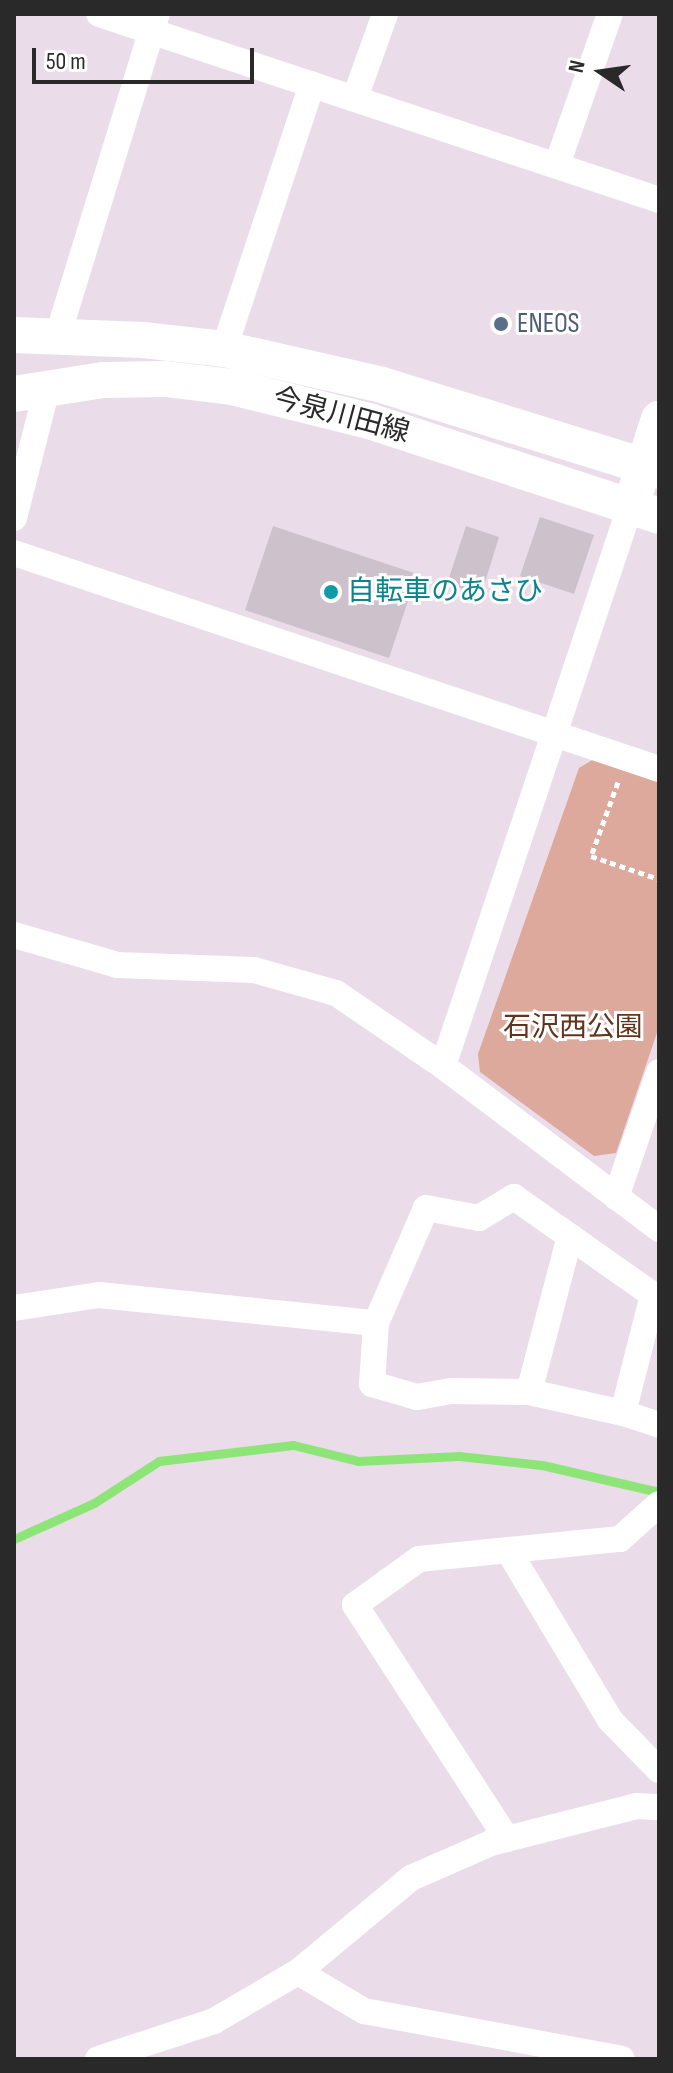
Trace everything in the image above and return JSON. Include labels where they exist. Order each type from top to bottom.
[{"type":"street","points":[[99,14],[154,22],[312,84],[659,200]]},
{"type":"street","points":[[355,98],[385,14]]},
{"type":"street","points":[[557,165],[610,14]]},
{"type":"street","points":[[58,335],[154,22]]},
{"type":"street","points":[[224,349],[312,84]]},
{"type":"street","name":"今泉川田線","points":[[14,335],[58,335],[224,349],[382,385],[651,468]]},
{"type":"street","name":"今泉川田線","points":[[14,394],[48,385],[165,379],[232,387],[372,422],[645,511]]},
{"type":"street","points":[[14,518],[48,385]]},
{"type":"street","points":[[443,1066],[555,733],[645,511],[659,419]]},
{"type":"street","points":[[14,553],[659,769]]},
{"type":"street","points":[[14,935],[117,965],[254,970],[336,993],[443,1066],[659,1229]]},
{"type":"street","points":[[616,1197],[659,1072]]},
{"type":"street","points":[[623,1413],[653,1295],[514,1197],[479,1218],[426,1208],[376,1323],[372,1384],[417,1397],[451,1391],[529,1392],[623,1413],[659,1425]]},
{"type":"street","points":[[529,1392],[570,1236]]},
{"type":"street","points":[[14,1308],[99,1295],[376,1323]]},
{"type":"street","points":[[507,1839],[355,1605],[419,1559],[620,1539],[659,1504]]},
{"type":"street","points":[[508,1550],[610,1720],[659,1770]]},
{"type":"street","points":[[98,2059],[214,2021],[298,1972],[411,1878],[507,1839],[637,1806],[659,1807]]},
{"type":"street","points":[[298,1972],[364,2011],[622,2059]]},
{"type":"path","points":[[618,779],[591,856],[659,879]]},
{"type":"green space","name":"石沢西公園","points":[[594,759],[659,782],[659,1027],[616,1153],[594,1156],[480,1072],[478,1054],[579,768]]},
{"type":"building","points":[[540,517],[594,535],[574,594],[520,576]]},
{"type":"building","name":"自転車のあさひ","points":[[273,526],[417,574],[389,658],[245,610]]},
{"type":"building","points":[[466,526],[499,537],[481,595],[447,584]]},
{"type":"waterway","points":[[14,1539],[94,1503],[159,1461],[293,1445],[358,1461],[459,1456],[542,1465],[659,1492]]},
{"type":"place","name":"ENEOS","points":[[501,324]]},
{"type":"place","name":"自転車のあさひ","points":[[331,592]]}]
